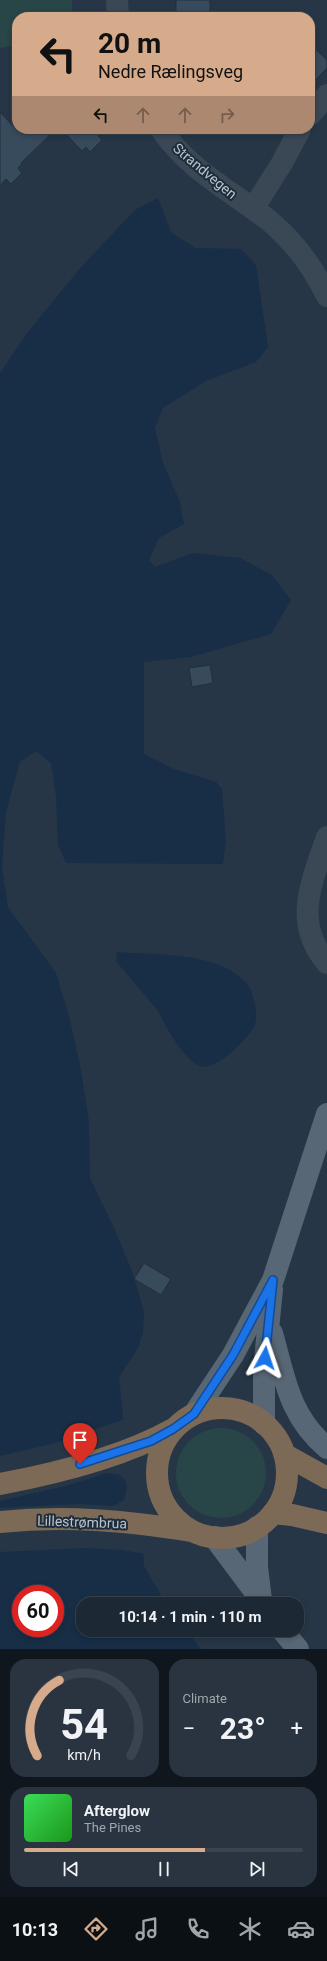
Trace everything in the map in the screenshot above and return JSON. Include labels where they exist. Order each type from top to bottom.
[{"type":"highway","points":[[0,1484],[30,1478],[73,1466],[151,1441],[173,1429],[194,1414],[222,1408],[238,1410],[250,1415],[264,1424],[274,1434],[284,1454],[287,1467],[286,1488],[282,1500],[265,1520]]},
{"type":"highway","points":[[173,1429],[160,1452],[156,1468],[158,1484],[162,1497],[170,1512],[192,1531],[214,1537],[234,1536],[265,1520],[292,1515],[327,1523]]},
{"type":"highway","points":[[284,1454],[327,1478]]},
{"type":"highway","name":"Lillestrømbrua","points":[[0,1522],[89,1519],[192,1531]]},
{"type":"main road","points":[[194,1414],[233,1355],[273,1280],[327,1114]]},
{"type":"main road","points":[[264,1424],[264,1370],[273,1280]]},
{"type":"main road","points":[[269,1324],[295,1409],[306,1428],[327,1448]]},
{"type":"main road","points":[[261,1597],[257,1567],[265,1520]]},
{"type":"main road","points":[[214,1537],[258,1597]]},
{"type":"main road","points":[[288,1637],[298,1649]]},
{"type":"street","points":[[117,0],[118,12]]},
{"type":"street","points":[[315,109],[327,95]]},
{"type":"street","name":"Strandvegen","points":[[165,134],[174,147],[189,160],[253,209],[287,238],[304,258],[321,283],[327,296]]},
{"type":"street","points":[[253,209],[282,163],[297,134]]},
{"type":"street","points":[[327,837],[310,886],[306,910],[308,926],[316,950],[327,963]]},
{"type":"street","points":[[308,926],[327,937]]},
{"type":"green space","points":[[0,0],[72,0],[72,12],[12,12],[12,46],[0,48]]},
{"type":"green space","points":[[221,1428],[238,1431],[253,1441],[263,1456],[266,1473],[263,1490],[253,1505],[238,1515],[221,1518],[204,1515],[189,1505],[179,1490],[176,1473],[179,1456],[189,1441],[204,1431]]},
{"type":"water","points":[[158,198],[171,232],[195,248],[241,249],[256,265],[268,347],[256,362],[206,381],[163,408],[155,428],[163,463],[180,502],[184,524],[159,538],[149,560],[155,567],[193,553],[240,558],[272,575],[291,600],[271,634],[191,657],[144,662],[144,754],[174,769],[216,782],[222,789],[226,840],[223,864],[66,863],[58,845],[56,796],[51,763],[36,751],[20,762],[6,812],[2,867],[8,907],[56,973],[69,1016],[80,1065],[89,1121],[90,1178],[114,1228],[132,1271],[144,1311],[143,1333],[138,1348],[119,1377],[132,1503],[143,1543],[144,1566],[162,1597],[76,1597],[76,1637],[192,1637],[201,1649],[0,1649],[0,373],[27,333],[81,267],[135,210]]},
{"type":"water","points":[[117,952],[189,957],[217,964],[232,971],[242,978],[250,988],[256,1016],[255,1024],[252,1030],[240,1045],[223,1059],[207,1066],[200,1066],[194,1063],[176,1042],[158,1011],[116,961]]},
{"type":"pier","points":[[125,1419],[134,1502],[145,1543],[146,1554],[121,1550],[87,1548],[0,1552],[0,1508],[79,1504],[113,1506],[124,1500],[127,1486],[125,1480],[120,1475],[107,1473],[69,1485],[0,1501],[0,1456],[55,1443]]},
{"type":"building","points":[[176,0],[210,0],[210,12],[176,12]]},
{"type":"building","points":[[315,49],[327,60],[327,68],[315,81]]},
{"type":"building","points":[[0,112],[12,125],[12,134],[51,134],[21,163],[22,164],[18,168],[22,173],[11,184],[6,179],[0,186]]},
{"type":"building","points":[[66,134],[100,134],[98,136],[102,140],[90,152],[86,147],[82,151]]},
{"type":"building","points":[[210,665],[213,683],[192,687],[189,668]]},
{"type":"building","points":[[144,1263],[171,1279],[161,1295],[134,1279]]},
{"type":"route","points":[[80,1464],[151,1441],[173,1429],[194,1414],[233,1355],[273,1280],[265,1358]]}]
